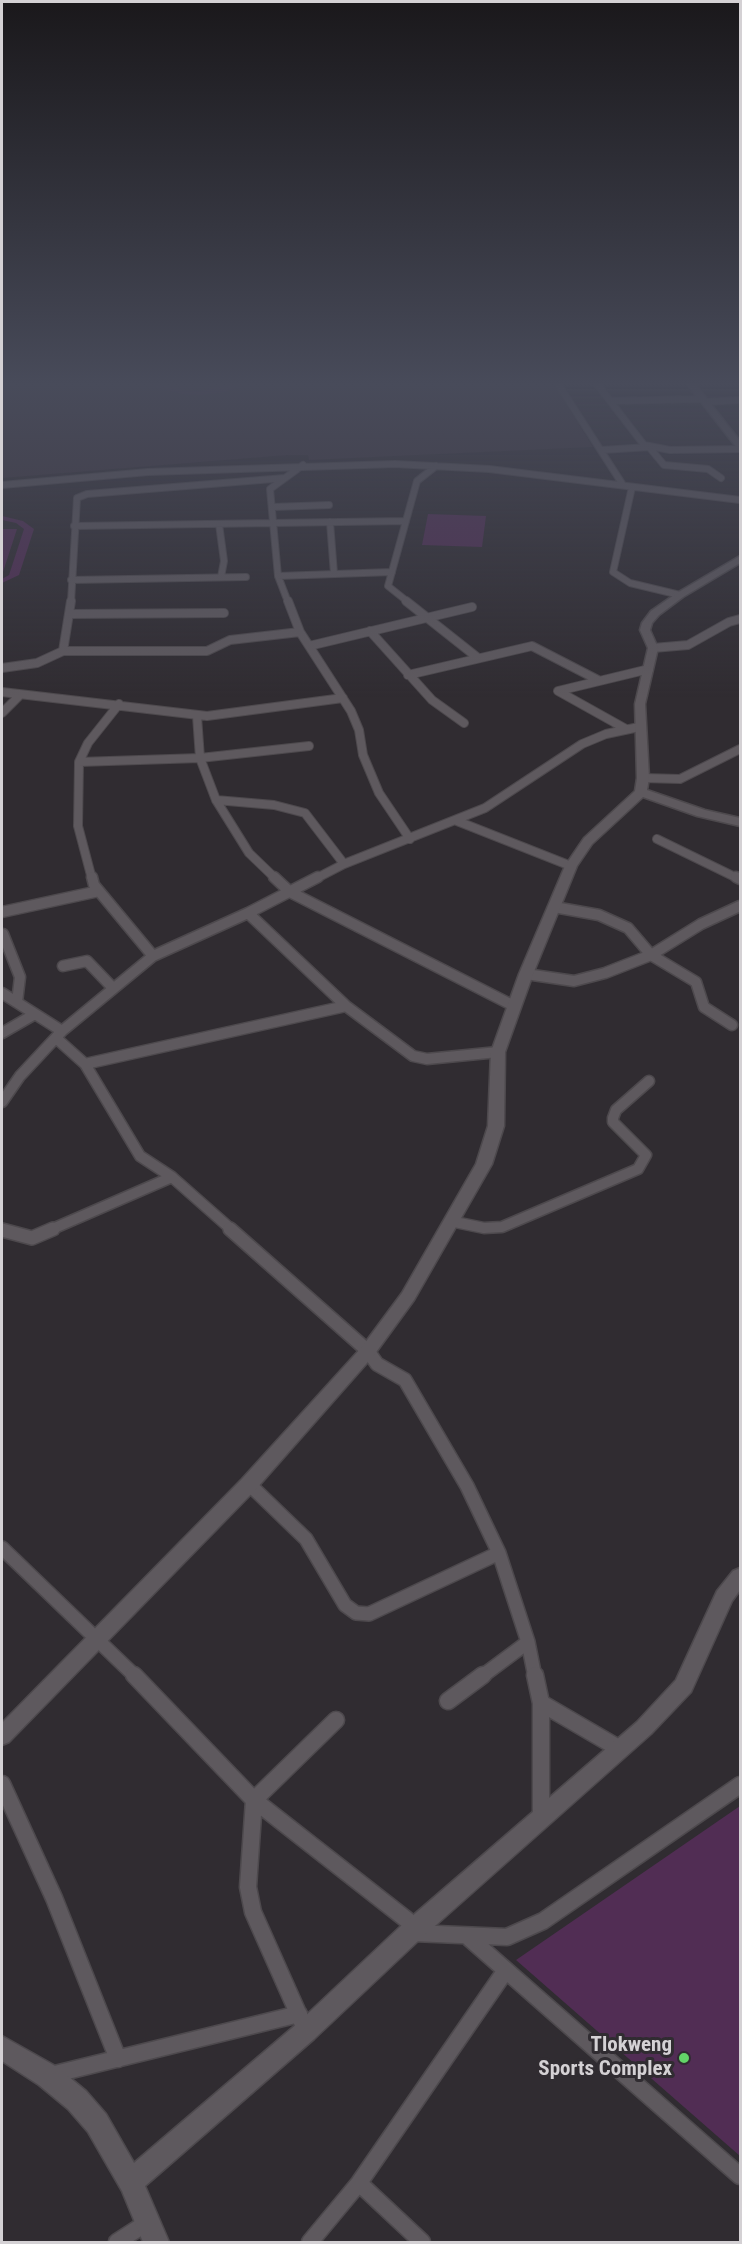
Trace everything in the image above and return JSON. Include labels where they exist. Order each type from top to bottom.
[{"type":"street","points":[[63,651],[70,614],[76,499],[83,495],[158,489]]},
{"type":"street","points":[[270,489],[278,576],[300,632],[343,698],[359,730],[363,755],[379,793],[410,839]]},
{"type":"street","points":[[415,489],[392,572],[390,589],[478,658]]},
{"type":"street","points":[[632,489],[613,572],[630,583],[680,595]]},
{"type":"street","points":[[646,489],[741,500]]},
{"type":"street","points":[[273,507],[330,505]]},
{"type":"street","points":[[74,526],[406,521]]},
{"type":"street","points":[[330,522],[334,574]]},
{"type":"street","points":[[219,524],[224,561],[221,577]]},
{"type":"street","points":[[642,785],[632,728],[653,648],[645,630],[647,623],[655,613],[680,595],[741,559]]},
{"type":"street","points":[[278,576],[392,572]]},
{"type":"street","points":[[70,580],[246,577]]},
{"type":"street","points":[[309,646],[471,607]]},
{"type":"street","points":[[70,614],[224,613]]},
{"type":"street","points":[[653,648],[688,645],[741,619]]},
{"type":"street","points":[[370,631],[432,699],[464,723]]},
{"type":"street","points":[[2,668],[38,663],[63,651],[207,651],[230,640],[300,632]]},
{"type":"street","points":[[408,675],[532,646],[598,680]]},
{"type":"street","points":[[632,728],[558,692],[598,680],[649,669]]},
{"type":"street","points":[[2,692],[119,704],[197,716],[218,716],[343,698]]},
{"type":"street","points":[[2,713],[20,695]]},
{"type":"street","points":[[119,704],[88,743],[79,762],[78,826],[94,885],[153,956]]},
{"type":"street","points":[[197,716],[200,758],[216,800],[249,853],[290,892],[514,1006]]},
{"type":"street","points":[[2,1102],[59,1034],[153,956],[248,913],[344,864],[457,822],[485,808],[582,744],[632,728]]},
{"type":"street","points":[[79,762],[200,758],[309,746]]},
{"type":"street","points":[[2,1736],[249,1485],[368,1351],[408,1296],[455,1222],[484,1164],[496,1126],[498,1052],[526,974],[554,907],[572,866],[588,841],[642,785],[680,779],[741,749]]},
{"type":"street","points":[[642,785],[701,813],[741,822]]},
{"type":"street","points":[[216,800],[274,805],[305,813],[344,864]]},
{"type":"street","points":[[457,822],[572,866]]},
{"type":"street","points":[[657,839],[741,879]]},
{"type":"street","points":[[2,912],[99,891]]},
{"type":"street","points":[[526,974],[574,981],[605,974],[651,955],[701,924],[741,906]]},
{"type":"street","points":[[554,907],[572,908],[628,928],[651,955],[696,982],[704,1007],[732,1025]]},
{"type":"street","points":[[248,913],[346,1006],[400,1048],[420,1059],[498,1052]]},
{"type":"street","points":[[3,934],[20,977],[16,1002]]},
{"type":"street","points":[[63,966],[87,961],[113,988]]},
{"type":"street","points":[[2,993],[35,1014],[59,1034],[85,1064],[140,1156],[172,1177],[368,1351],[377,1364],[405,1380],[467,1486],[499,1553],[528,1642],[542,1703],[541,1819]]},
{"type":"street","points":[[85,1064],[346,1006]]},
{"type":"street","points":[[2,1033],[35,1014]]},
{"type":"street","points":[[455,1222],[502,1227],[638,1169],[646,1155],[613,1122],[613,1118],[616,1110],[649,1081]]},
{"type":"street","points":[[2,1230],[32,1238],[172,1177]]},
{"type":"street","points":[[249,1485],[306,1539],[345,1605],[363,1614],[369,1614],[499,1553]]},
{"type":"street","points":[[3,1552],[98,1638],[254,1800],[413,1930],[467,1936],[507,1937],[543,1921],[741,1785]]},
{"type":"street","points":[[131,2182],[303,2023],[620,1749],[684,1686],[724,1597],[741,1576]]},
{"type":"street","points":[[448,1701],[528,1642]]},
{"type":"street","points":[[542,1703],[620,1749]]},
{"type":"street","points":[[303,2023],[252,1912],[248,1887],[254,1800],[336,1720]]},
{"type":"street","points":[[2,1784],[54,1898],[118,2059]]},
{"type":"street","points":[[467,1936],[741,2176]]},
{"type":"street","points":[[310,2242],[358,2183],[506,1970]]},
{"type":"street","points":[[48,2076],[118,2059],[303,2023]]},
{"type":"street","points":[[2,2048],[48,2076],[77,2100],[97,2123],[131,2182],[152,2232],[117,2242]]},
{"type":"street","points":[[358,2183],[422,2242]]},
{"type":"shaded area","points":[[428,514],[486,516],[482,547],[422,545]]},
{"type":"shaded area","points":[[2,516],[23,521],[34,529],[19,575],[2,583],[2,579],[9,575],[24,529],[16,523],[2,520]]},
{"type":"shaded area","points":[[2,529],[17,529],[2,575]]},
{"type":"shaded area","name":"Tlokweng Sports Complex","points":[[740,1806],[740,2156],[516,1960]]},
{"type":"place","name":"Tlokweng Sports Complex","points":[[684,2058]]}]
